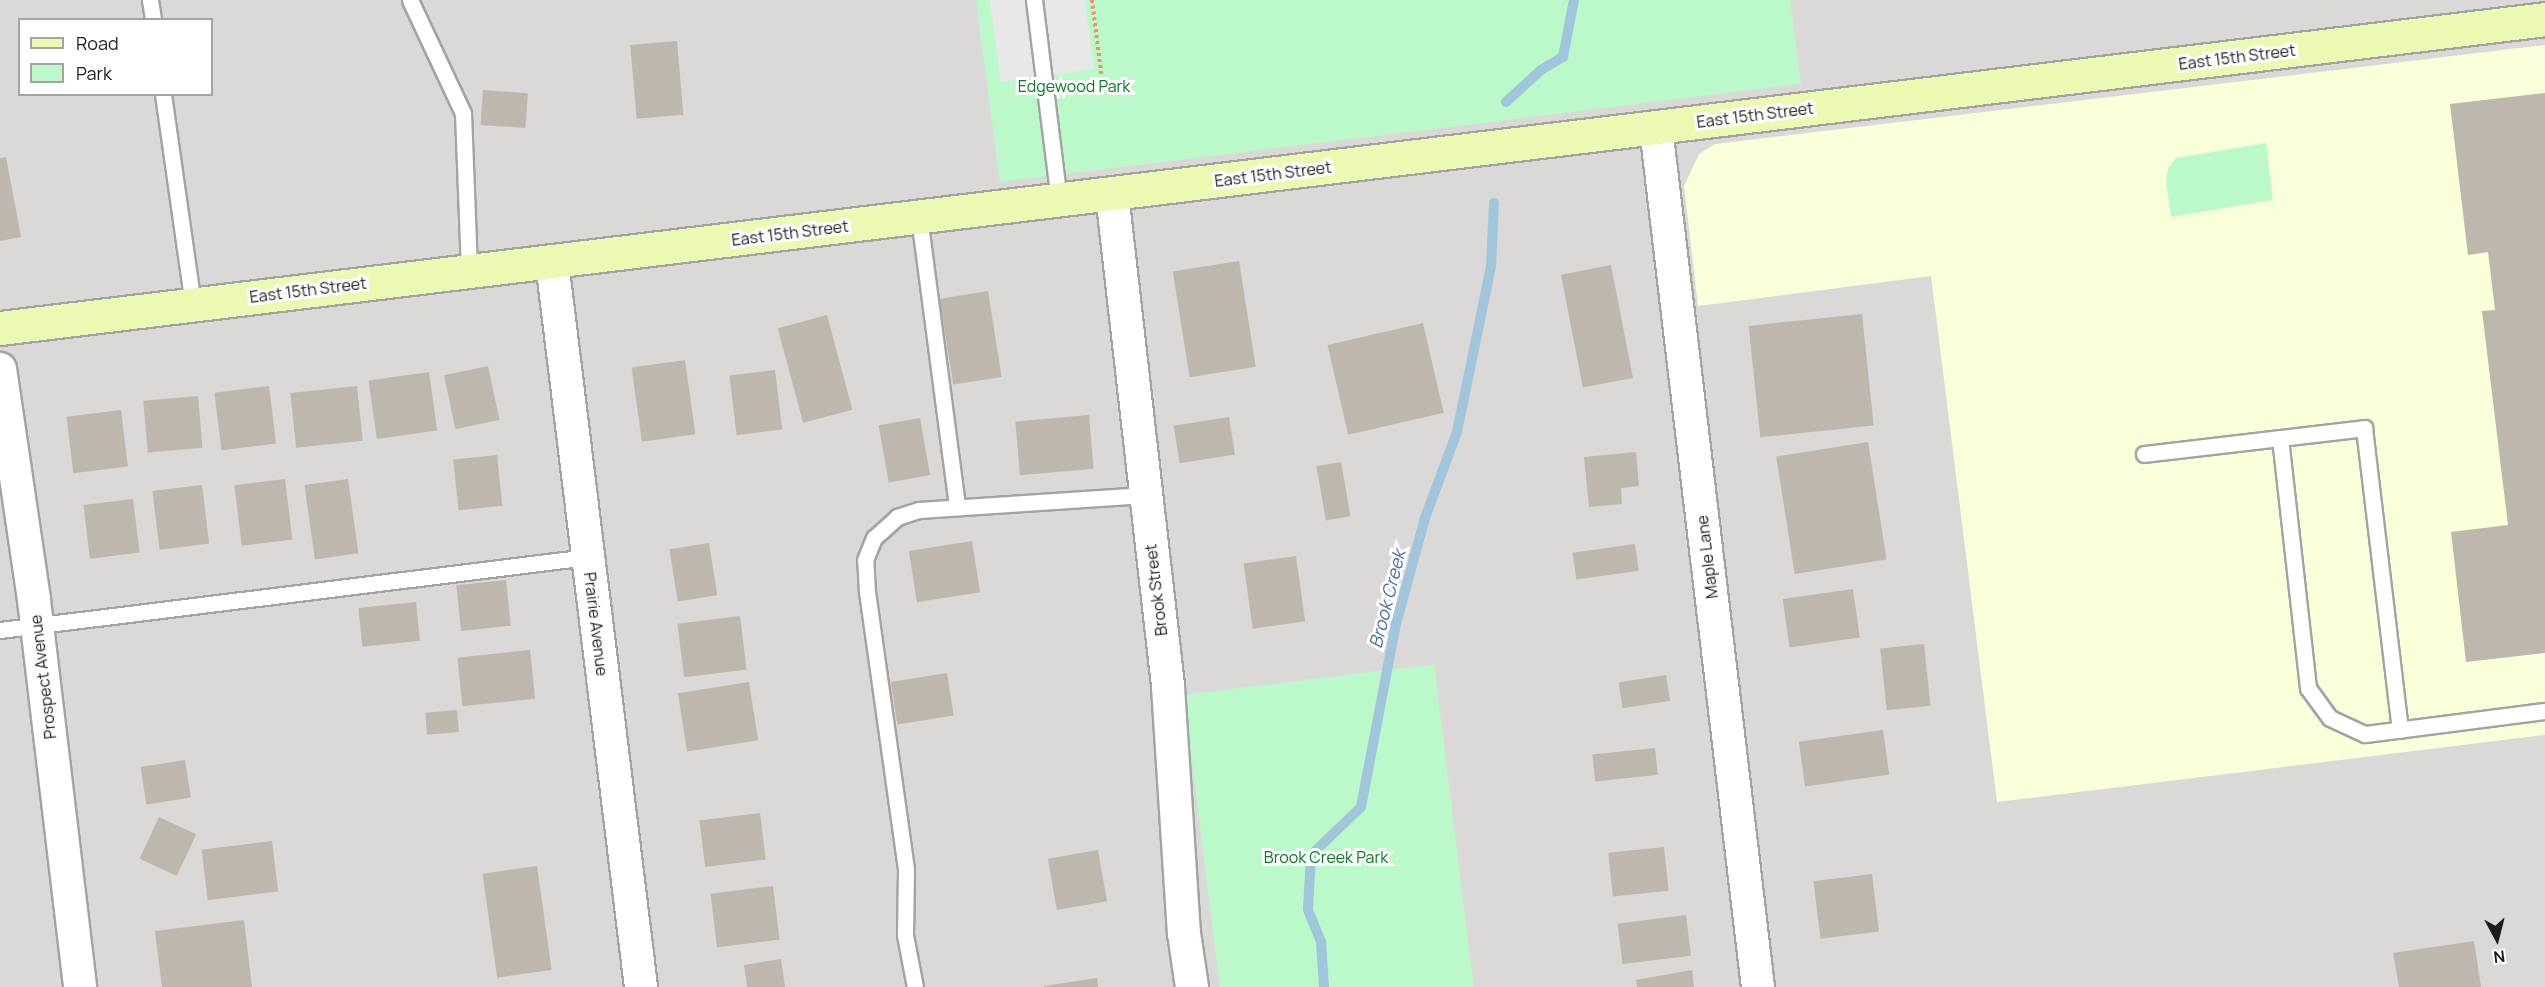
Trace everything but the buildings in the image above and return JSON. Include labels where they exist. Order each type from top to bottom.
[{"type":"main road","name":"East 15th Street","points":[[0,328],[2545,19]]},
{"type":"street","name":"Maple Lane","points":[[1656,128],[1758,987]]},
{"type":"street","name":"Brook Street","points":[[1112,194],[1168,687],[1184,933],[1192,987]]},
{"type":"street","name":"Prairie Avenue","points":[[552,262],[641,987]]},
{"type":"street","name":"Prospect Avenue","points":[[0,369],[37,626],[80,987]]},
{"type":"lane","points":[[150,0],[153,18]]},
{"type":"lane","points":[[410,0],[462,113],[469,271]]},
{"type":"lane","points":[[1034,0],[1059,200]]},
{"type":"lane","points":[[163,96],[193,304]]},
{"type":"lane","points":[[919,217],[957,506]]},
{"type":"lane","points":[[2144,454],[2364,428],[2400,730]]},
{"type":"lane","points":[[2280,438],[2308,688],[2330,718],[2365,734],[2545,711]]},
{"type":"lane","points":[[915,987],[905,935],[906,870],[865,560],[874,537],[897,517],[919,510],[1145,495]]},
{"type":"lane","points":[[0,630],[588,557]]},
{"type":"path","points":[[1074,95],[1072,84],[1102,80],[1092,0]]},
{"type":"shaded area","name":"Brook Creek","points":[[0,0],[2545,0],[2545,987],[0,987]]},
{"type":"shaded area","points":[[990,0],[1085,0],[1094,69],[1001,82]]},
{"type":"shaded area","points":[[2545,45],[2545,735],[1997,802],[1931,276],[1698,306],[1684,186],[1699,154],[1715,144]]},
{"type":"green space","name":"Edgewood Park","points":[[976,0],[1790,0],[1801,84],[1000,182]]},
{"type":"green space","points":[[2266,143],[2273,200],[2171,217],[2166,182],[2168,168],[2176,158]]},
{"type":"green space","name":"Brook Creek Park","points":[[1434,664],[1474,987],[1220,987],[1184,695]]},
{"type":"waterway","name":"Brook Creek","points":[[1506,102],[1541,70],[1563,57],[1574,0]]},
{"type":"waterway","name":"Brook Creek","points":[[1324,987],[1321,942],[1308,909],[1311,855],[1361,807],[1396,624],[1425,518],[1457,432],[1491,266],[1494,203]]}]
